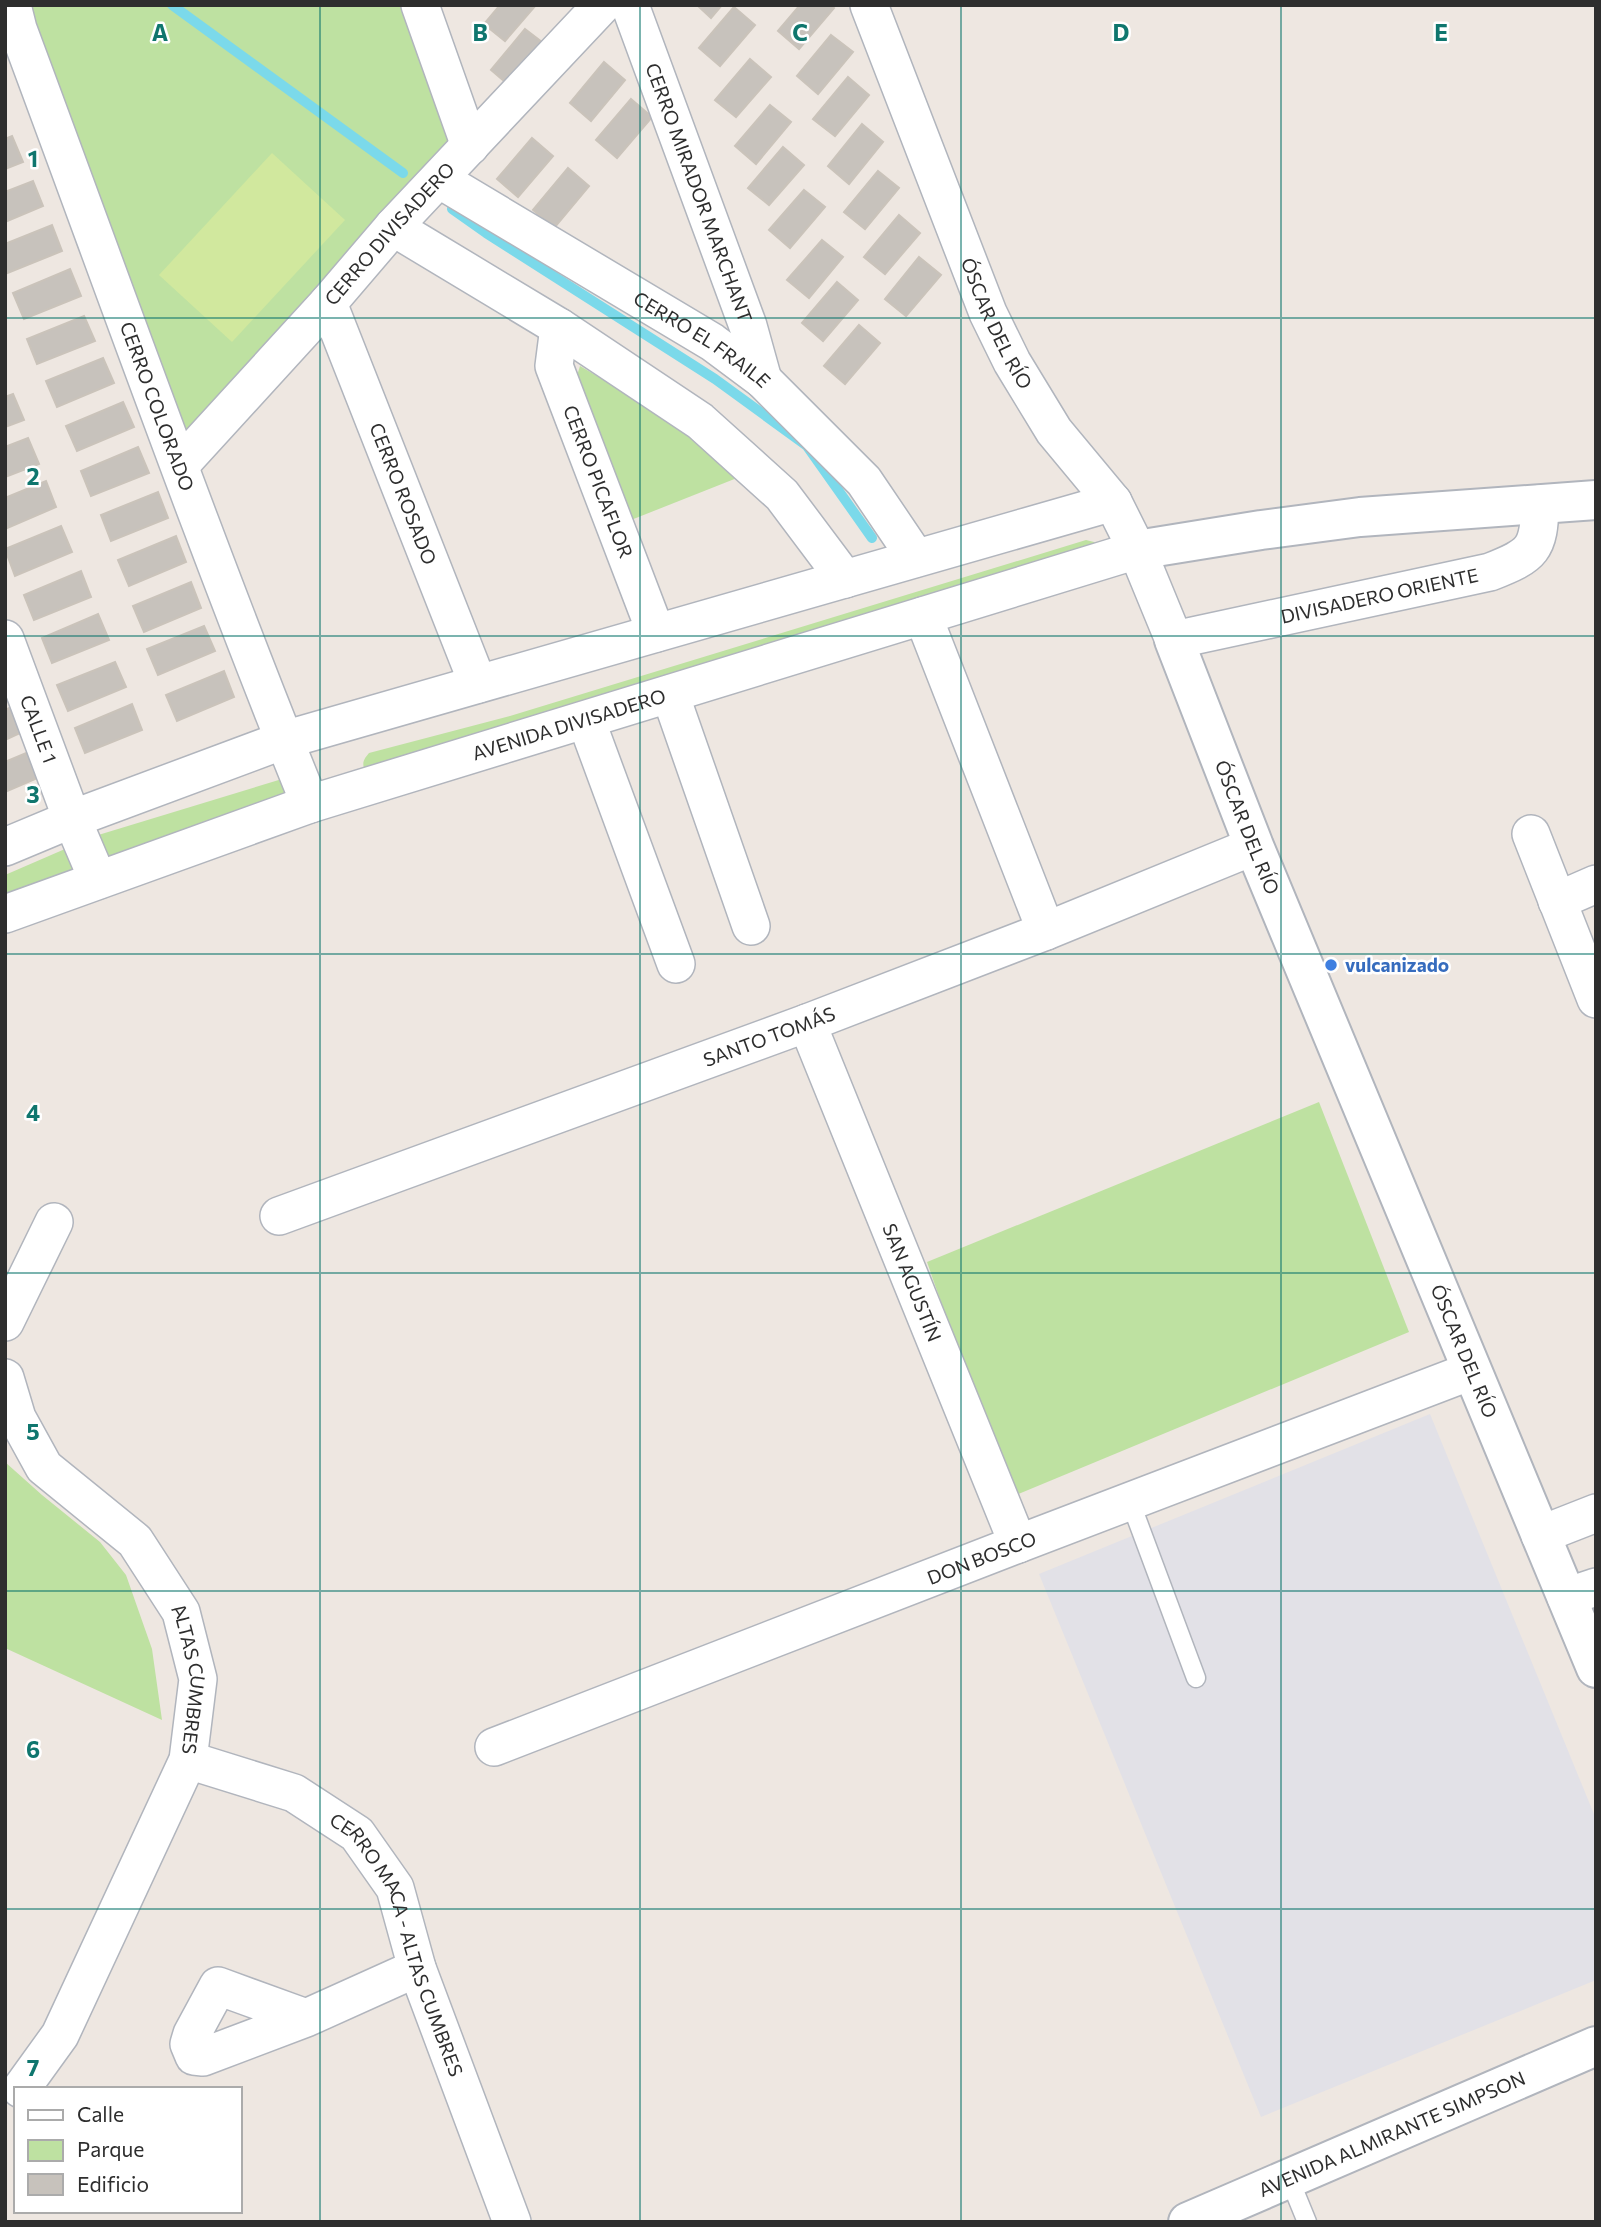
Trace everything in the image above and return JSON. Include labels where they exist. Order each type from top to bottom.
[{"type":"street","name":"CERRO COLORADO","points":[[12,5],[180,465],[310,804]]},
{"type":"street","points":[[420,5],[470,146]]},
{"type":"street","name":"CERRO DIVISADERO","points":[[180,465],[394,227],[602,5]]},
{"type":"street","name":"CERRO MIRADOR MARCHANT","points":[[630,5],[748,326],[763,380]]},
{"type":"street","name":"ÓSCAR DEL RÍO","points":[[869,5],[988,313],[1012,362],[1054,431],[1113,502],[1137,550],[1254,846],[1540,1535],[1581,1592],[1596,1668]]},
{"type":"street","name":"CERRO EL FRAILE","points":[[439,179],[712,342],[763,380],[864,481],[916,558]]},
{"type":"street","points":[[394,227],[559,327],[710,430],[782,495],[845,579]]},
{"type":"street","name":"CERRO ROSADO","points":[[328,303],[478,684]]},
{"type":"street","name":"CERRO PICAFLOR","points":[[559,327],[554,366],[656,633]]},
{"type":"street","points":[[1137,550],[1360,517],[1596,500]]},
{"type":"street","points":[[5,847],[72,819],[284,740],[1113,502]]},
{"type":"street","name":"DIVISADERO ORIENTE","points":[[1174,640],[1490,572],[1528,555],[1539,533],[1540,503]]},
{"type":"street","name":"AVENIDA DIVISADERO","points":[[5,914],[310,804],[1137,550]]},
{"type":"street","points":[[923,616],[1046,931]]},
{"type":"street","name":"CALLE 1","points":[[5,639],[72,819],[98,880]]},
{"type":"street","points":[[670,694],[751,926]]},
{"type":"street","points":[[586,720],[676,964]]},
{"type":"street","points":[[1531,834],[1596,999]]},
{"type":"street","name":"SANTO TOMÁS","points":[[279,1216],[807,1023],[1046,931],[1254,846]]},
{"type":"street","points":[[1557,901],[1596,884]]},
{"type":"street","name":"SAN AGUSTÍN","points":[[807,1023],[1018,1544]]},
{"type":"street","points":[[5,1322],[54,1222]]},
{"type":"street","name":"DON BOSCO","points":[[494,1747],[1471,1371]]},
{"type":"street","name":"ALTAS CUMBRES","points":[[5,1378],[17,1418],[44,1466],[135,1541],[181,1612],[198,1679],[188,1760],[60,2035],[22,2087]]},
{"type":"street","points":[[1540,1535],[1596,1513]]},
{"type":"street","name":"CERRO MACA - ALTAS CUMBRES","points":[[188,1760],[294,1793],[357,1834],[395,1888],[417,1968],[512,2222]]},
{"type":"street","points":[[306,2018],[417,1968]]},
{"type":"street","name":"AVENIDA ALMIRANTE SIMPSON","points":[[1188,2222],[1596,2046]]},
{"type":"lane","points":[[1130,1501],[1196,1678]]},
{"type":"lane","points":[[1289,2178],[1307,2222]]},
{"type":"shaded area","points":[[1430,1414],[1596,1819],[1596,1980],[1261,2117],[1039,1574]]},
{"type":"green space","points":[[26,5],[403,5],[453,139],[183,451]]},
{"type":"green space","points":[[272,153],[345,220],[232,342],[159,275]]},
{"type":"green space","points":[[580,366],[697,435],[737,478],[631,520],[576,379]]},
{"type":"green space","points":[[1086,540],[1100,546],[366,774],[363,765],[369,753],[510,716]]},
{"type":"green space","points":[[282,779],[294,793],[5,899],[5,875],[95,836]]},
{"type":"green space","points":[[1319,1102],[1409,1332],[1009,1498],[927,1262]]},
{"type":"green space","points":[[5,1462],[100,1542],[126,1575],[152,1649],[162,1720],[5,1648]]},
{"type":"building","points":[[500,5],[536,5],[505,41],[484,24]]},
{"type":"building","points":[[697,5],[722,5],[711,18]]},
{"type":"building","points":[[800,5],[831,5],[834,8],[799,49],[778,31]]},
{"type":"building","points":[[734,7],[755,25],[720,66],[699,48]]},
{"type":"building","points":[[525,29],[547,46],[512,88],[491,70]]},
{"type":"building","points":[[831,35],[853,52],[818,94],[797,76]]},
{"type":"building","points":[[750,59],[771,77],[736,117],[715,100]]},
{"type":"building","points":[[604,62],[625,80],[591,121],[570,103]]},
{"type":"building","points":[[848,77],[869,95],[835,136],[813,119]]},
{"type":"building","points":[[631,99],[652,117],[617,158],[596,140]]},
{"type":"building","points":[[770,105],[791,122],[756,164],[735,146]]},
{"type":"building","points":[[862,124],[883,142],[849,184],[828,166]]},
{"type":"building","points":[[12,136],[23,162],[5,169],[5,139]]},
{"type":"building","points":[[532,138],[553,156],[518,197],[497,179]]},
{"type":"building","points":[[783,147],[804,165],[769,205],[748,188]]},
{"type":"building","points":[[568,168],[589,186],[554,228],[533,210]]},
{"type":"building","points":[[878,171],[899,188],[865,229],[844,212]]},
{"type":"building","points":[[33,181],[43,206],[5,222],[5,192]]},
{"type":"building","points":[[804,190],[825,207],[790,248],[769,230]]},
{"type":"building","points":[[899,215],[920,233],[885,274],[864,257]]},
{"type":"building","points":[[52,225],[62,251],[5,274],[5,244]]},
{"type":"building","points":[[822,240],[843,257],[809,298],[787,280]]},
{"type":"building","points":[[919,257],[941,275],[906,316],[885,299]]},
{"type":"building","points":[[70,269],[81,296],[24,319],[13,293]]},
{"type":"building","points":[[837,282],[858,300],[823,341],[802,323]]},
{"type":"building","points":[[84,316],[95,341],[37,364],[27,339]]},
{"type":"building","points":[[859,325],[880,343],[845,384],[824,366]]},
{"type":"building","points":[[103,358],[114,383],[57,407],[46,381]]},
{"type":"building","points":[[13,394],[24,420],[5,427],[5,397]]},
{"type":"building","points":[[123,402],[134,427],[77,451],[66,426]]},
{"type":"building","points":[[28,438],[39,464],[5,477],[5,447]]},
{"type":"building","points":[[138,447],[149,473],[91,496],[81,471]]},
{"type":"building","points":[[46,481],[56,507],[5,529],[5,498]]},
{"type":"building","points":[[158,492],[168,518],[111,541],[101,515]]},
{"type":"building","points":[[61,526],[72,552],[15,576],[5,549]]},
{"type":"building","points":[[176,536],[186,562],[129,586],[118,560]]},
{"type":"building","points":[[81,571],[91,597],[34,620],[24,595]]},
{"type":"building","points":[[191,582],[201,608],[144,632],[133,606]]},
{"type":"building","points":[[98,614],[109,640],[52,663],[42,638]]},
{"type":"building","points":[[204,626],[215,651],[158,675],[147,649]]},
{"type":"building","points":[[115,662],[126,687],[68,711],[57,685]]},
{"type":"building","points":[[224,671],[234,697],[177,721],[166,695]]},
{"type":"building","points":[[19,703],[31,728],[5,740],[5,710]]},
{"type":"building","points":[[132,704],[142,730],[85,753],[75,728]]},
{"type":"building","points":[[38,748],[49,773],[5,792],[5,762]]},
{"type":"waterway","points":[[172,5],[403,173]]},
{"type":"waterway","points":[[452,209],[715,379],[807,446],[872,538]]},
{"type":"place","name":"vulcanizado","points":[[1331,965]]}]
